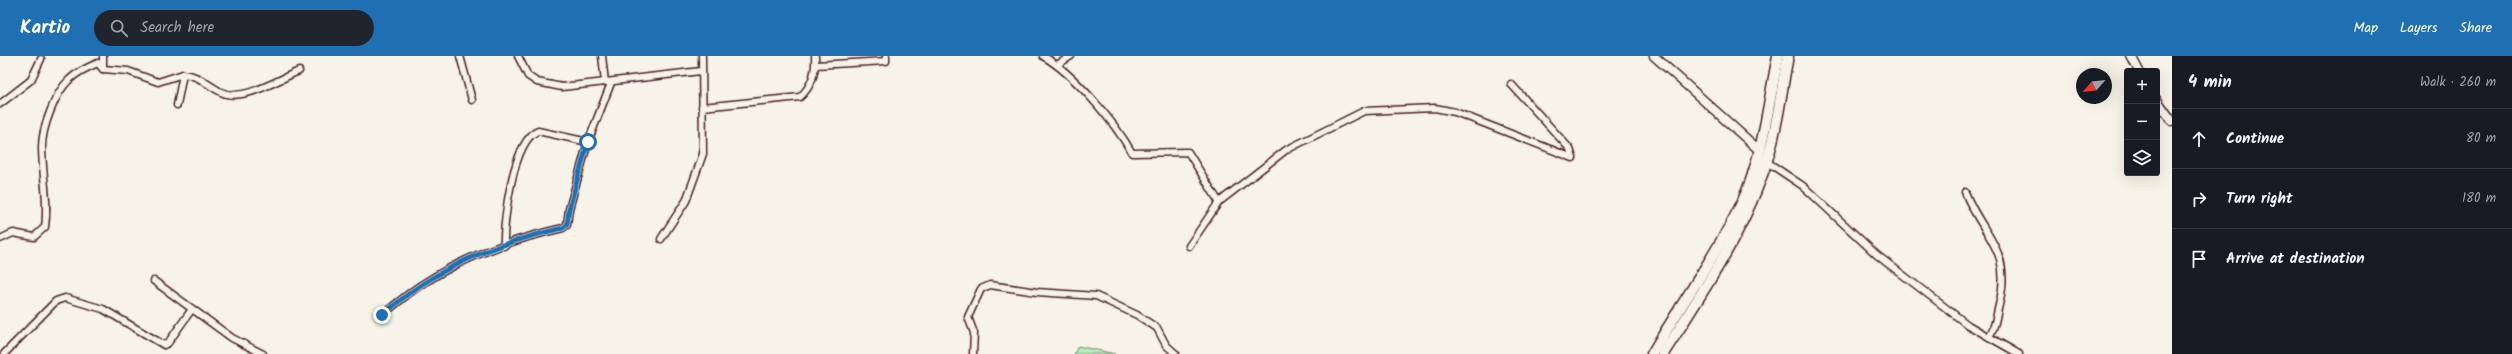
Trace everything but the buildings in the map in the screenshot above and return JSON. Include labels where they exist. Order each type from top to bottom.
[{"type":"main road","points":[[1652,354],[1691,292],[1742,202],[1759,150],[1778,56]]},
{"type":"main road","points":[[1663,354],[1699,297],[1750,206],[1767,162],[1788,56]]},
{"type":"street","points":[[103,56],[103,69]]},
{"type":"street","points":[[460,56],[472,100]]},
{"type":"street","points":[[518,56],[528,76],[537,82],[562,87],[701,71]]},
{"type":"street","points":[[382,315],[421,285],[468,260],[524,237],[563,228],[567,225],[569,209],[588,142],[608,82],[602,56]]},
{"type":"street","points":[[661,240],[686,201],[703,154],[702,56]]},
{"type":"street","points":[[702,107],[800,97],[807,91],[816,65],[815,56]]},
{"type":"street","points":[[816,65],[886,61],[886,56]]},
{"type":"street","points":[[1043,56],[1057,65],[1120,131],[1132,153],[1188,152],[1219,202]]},
{"type":"street","points":[[1057,65],[1071,56]]},
{"type":"street","points":[[1654,56],[1759,150]]},
{"type":"street","points":[[2131,56],[2137,68]]},
{"type":"street","points":[[0,104],[31,80],[41,59]]},
{"type":"street","points":[[0,239],[13,233],[34,237],[45,227],[47,197],[42,146],[50,113],[68,80],[84,69],[98,63],[103,69],[128,71],[158,82],[183,74],[193,75],[222,93],[242,93],[260,89],[299,71]]},
{"type":"street","points":[[177,105],[183,74]]},
{"type":"street","points":[[1189,246],[1219,202],[1286,150],[1364,111],[1436,108],[1455,112],[1573,158],[1570,149],[1511,84]]},
{"type":"street","points":[[2160,104],[2172,121]]},
{"type":"street","points":[[504,246],[503,224],[509,194],[522,148],[532,133],[538,131],[588,142]]},
{"type":"street","points":[[1767,162],[1803,186],[1877,255],[1968,325],[2019,354]]},
{"type":"street","points":[[1965,192],[1972,210],[1998,248],[2003,270],[2002,290],[1995,326],[1989,337]]},
{"type":"street","points":[[154,281],[232,338],[263,354]]},
{"type":"street","points":[[973,354],[974,333],[968,317],[981,289],[990,285],[1037,292],[1096,296],[1137,316],[1157,328],[1166,345],[1176,354]]},
{"type":"street","points":[[4,354],[56,301],[66,298],[103,309],[164,345],[168,344],[192,309]]},
{"type":"green space","points":[[1078,346],[1115,354],[1074,354]]},
{"type":"route","points":[[382,315],[421,285],[468,260],[524,237],[563,228],[567,225],[569,209],[588,142]]}]
